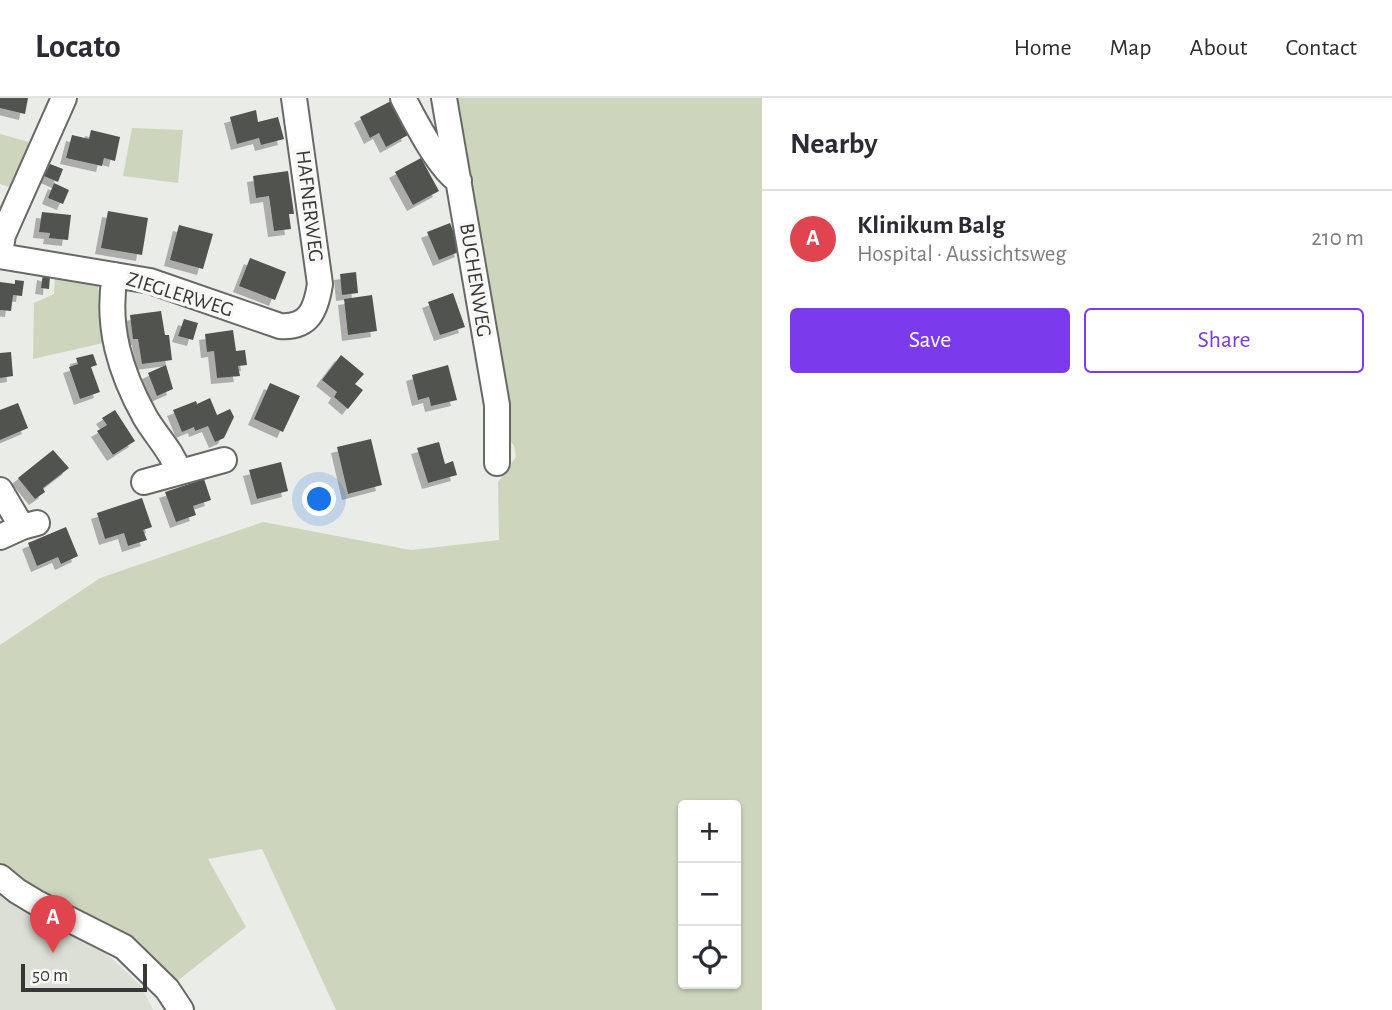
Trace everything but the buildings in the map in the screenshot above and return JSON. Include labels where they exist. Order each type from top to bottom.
[{"type":"street","points":[[0,254],[4,235],[64,98]]},
{"type":"street","name":"HAFNERWEG","points":[[295,98],[320,284],[311,313]]},
{"type":"street","points":[[403,98],[447,171],[460,181]]},
{"type":"street","name":"BUCHENWEG","points":[[444,98],[497,405],[497,463]]},
{"type":"street","name":"ZIEGLERWEG","points":[[0,254],[150,281],[280,326],[292,327],[308,318],[311,313]]},
{"type":"street","points":[[115,275],[111,299],[113,331],[119,360],[145,417],[174,458],[179,472]]},
{"type":"street","points":[[144,482],[224,460]]},
{"type":"street","points":[[0,490],[20,529]]},
{"type":"street","points":[[0,877],[37,903],[124,947],[167,989],[181,1010]]},
{"type":"shaded area","points":[[0,877],[68,918],[142,987],[153,1010],[0,1010]]},
{"type":"green space","points":[[455,98],[762,98],[762,1010],[336,1010],[262,849],[208,859],[246,927],[167,989],[0,877],[0,645],[100,578],[263,522],[411,550],[499,540],[498,482],[516,457],[514,446],[504,431]]},
{"type":"green space","points":[[132,128],[183,130],[178,183],[123,176]]},
{"type":"green space","points":[[0,134],[33,143],[13,188],[0,184]]},
{"type":"green space","points":[[55,277],[98,285],[103,343],[33,359],[34,303],[54,294]]},
{"type":"place","name":"Klinikum Balg","points":[[53,953]]}]
